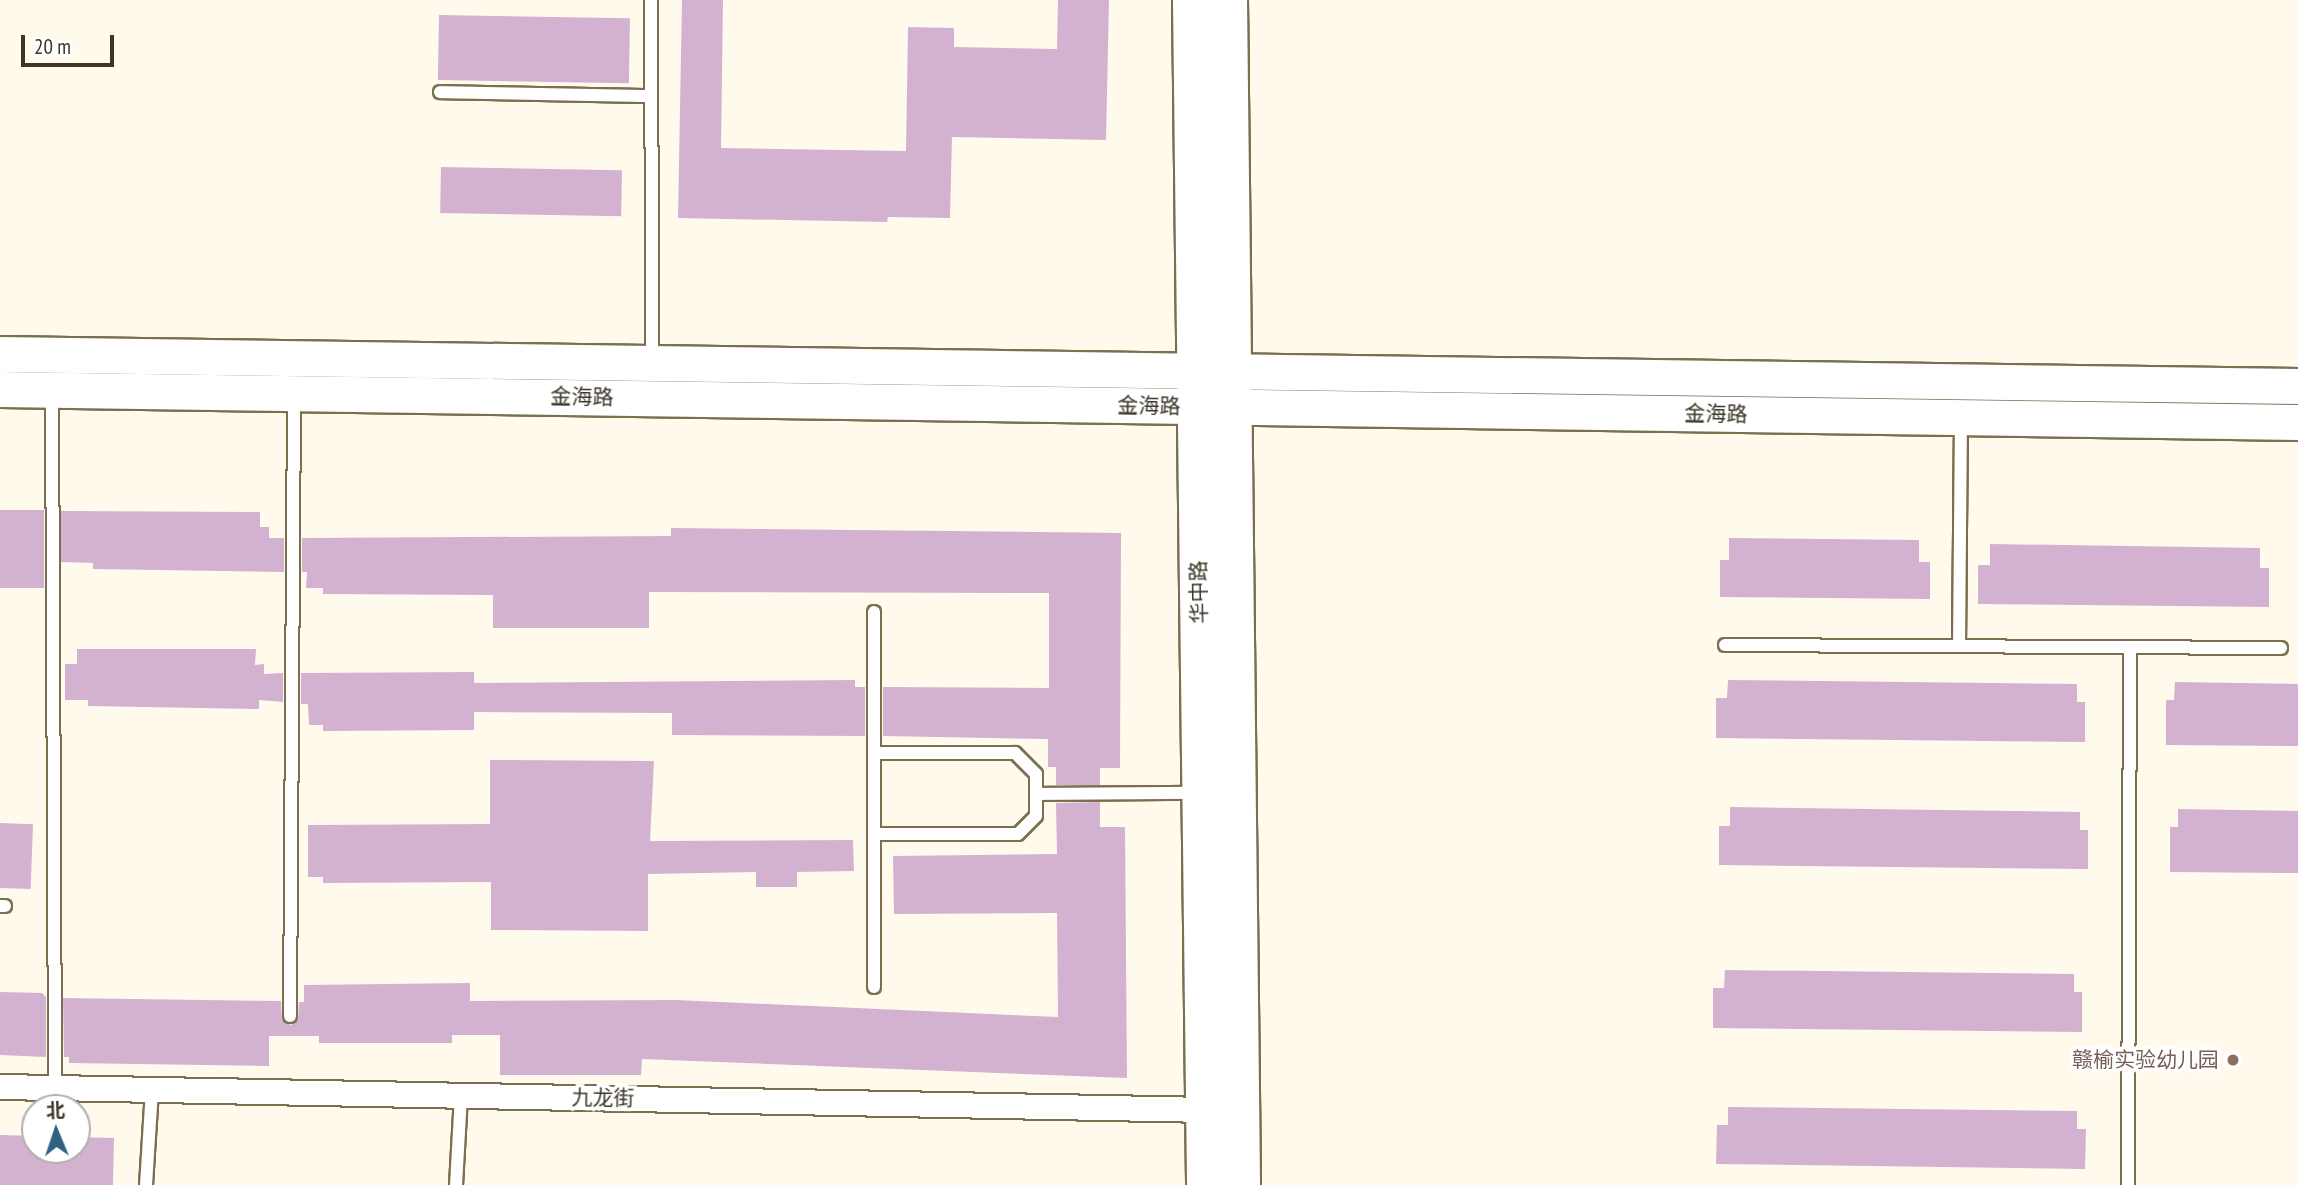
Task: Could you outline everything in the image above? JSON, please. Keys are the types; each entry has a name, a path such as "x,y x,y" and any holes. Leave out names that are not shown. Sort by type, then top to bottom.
{"main road":[{"name":"华中路","path":"1192,0 1215,389 1241,1185"},
{"name":"华中路","path":"1206,1185 1202,793 1228,0"},
{"name":"金海路","path":"0,354 652,363 1215,389 1961,417 2298,422"},
{"name":"金海路","path":"0,390 294,393 2298,386"}],"street":[{"name":"九龙街","path":"0,1087 1205,1110"}],"lane":[{"path":"651,0 652,363"},
{"path":"440,92 651,96"},
{"path":"52,390 55,1088"},
{"path":"290,1016 294,393"},
{"path":"1959,646 1961,417"},
{"path":"874,612 874,988"},
{"path":"1725,645 2281,648"},
{"path":"2128,1185 2130,647"},
{"path":"874,753 1015,753 1036,774 1036,816 1018,834 874,834"},
{"path":"1036,793 1202,793"},
{"path":"146,1185 152,1090"},
{"path":"456,1185 461,1096"}],"building":[{"path":"682,0 723,0 721,148 906,151 908,27 954,28 954,47 1057,49 1058,0 1109,0 1106,140 952,137 950,218 888,217 887,222 678,218"},
{"path":"439,15 630,18 629,83 438,80"},
{"path":"441,167 622,170 621,216 440,213"},
{"path":"0,510 44,510 44,588 0,588"},
{"path":"61,511 260,512 260,527 269,527 269,538 284,538 284,572 93,569 93,563 61,562"},
{"path":"671,528 1121,533 1120,768 1100,768 1100,785 1056,785 1056,767 1048,767 1048,739 883,736 883,687 1049,688 1049,593 649,592 649,628 493,628 493,595 323,594 323,588 306,588 307,572 302,572 302,538 671,536"},
{"path":"1729,538 1919,540 1919,562 1930,562 1930,599 1720,597 1720,560 1729,560"},
{"path":"1990,544 2260,548 2260,568 2269,568 2269,607 1978,604 1978,565 1990,565"},
{"path":"77,649 256,649 255,665 264,664 264,674 283,673 283,702 259,700 259,709 88,706 88,700 65,700 65,664 77,664"},
{"path":"474,672 474,683 855,680 855,687 865,687 865,736 672,735 672,713 474,712 474,730 323,731 323,725 309,725 308,704 301,704 301,673"},
{"path":"1728,680 2077,684 2077,702 2085,702 2085,742 1716,738 1716,698 1727,698"},
{"path":"2175,682 2298,684 2298,746 2166,745 2166,700 2174,700"},
{"path":"490,760 654,761 650,841 853,840 854,871 797,872 797,887 756,887 756,872 648,874 648,931 491,930 491,882 323,883 323,877 308,877 308,825 490,824"},
{"path":"1100,802 1100,827 1125,827 1127,1078 642,1059 641,1075 500,1075 500,1035 452,1035 452,1043 319,1043 319,1036 269,1036 269,1066 69,1063 69,1057 64,1057 63,998 281,1001 282,1020 291,1025 298,1020 299,1002 304,1002 304,985 470,983 470,1001 676,1000 1058,1017 1057,913 894,914 893,856 1057,854 1056,803"},
{"path":"1730,807 2080,812 2080,830 2088,830 2088,869 1719,865 1719,826 1730,826"},
{"path":"2178,809 2298,811 2298,873 2170,872 2170,827 2178,827"},
{"path":"0,823 33,824 31,889 0,888"},
{"path":"1725,970 2074,974 2074,992 2082,992 2082,1032 1713,1028 1713,988 1724,988"},
{"path":"0,992 42,993 46,997 46,1057 0,1055"},
{"path":"1728,1107 2077,1111 2077,1129 2086,1129 2085,1169 1716,1164 1717,1125 1728,1125"},
{"path":"0,1135 21,1136 21,1164 91,1164 91,1137 114,1138 113,1185 0,1185"}],"place":[{"name":"赣榆实验幼儿园","path":"2233,1060"}]}
